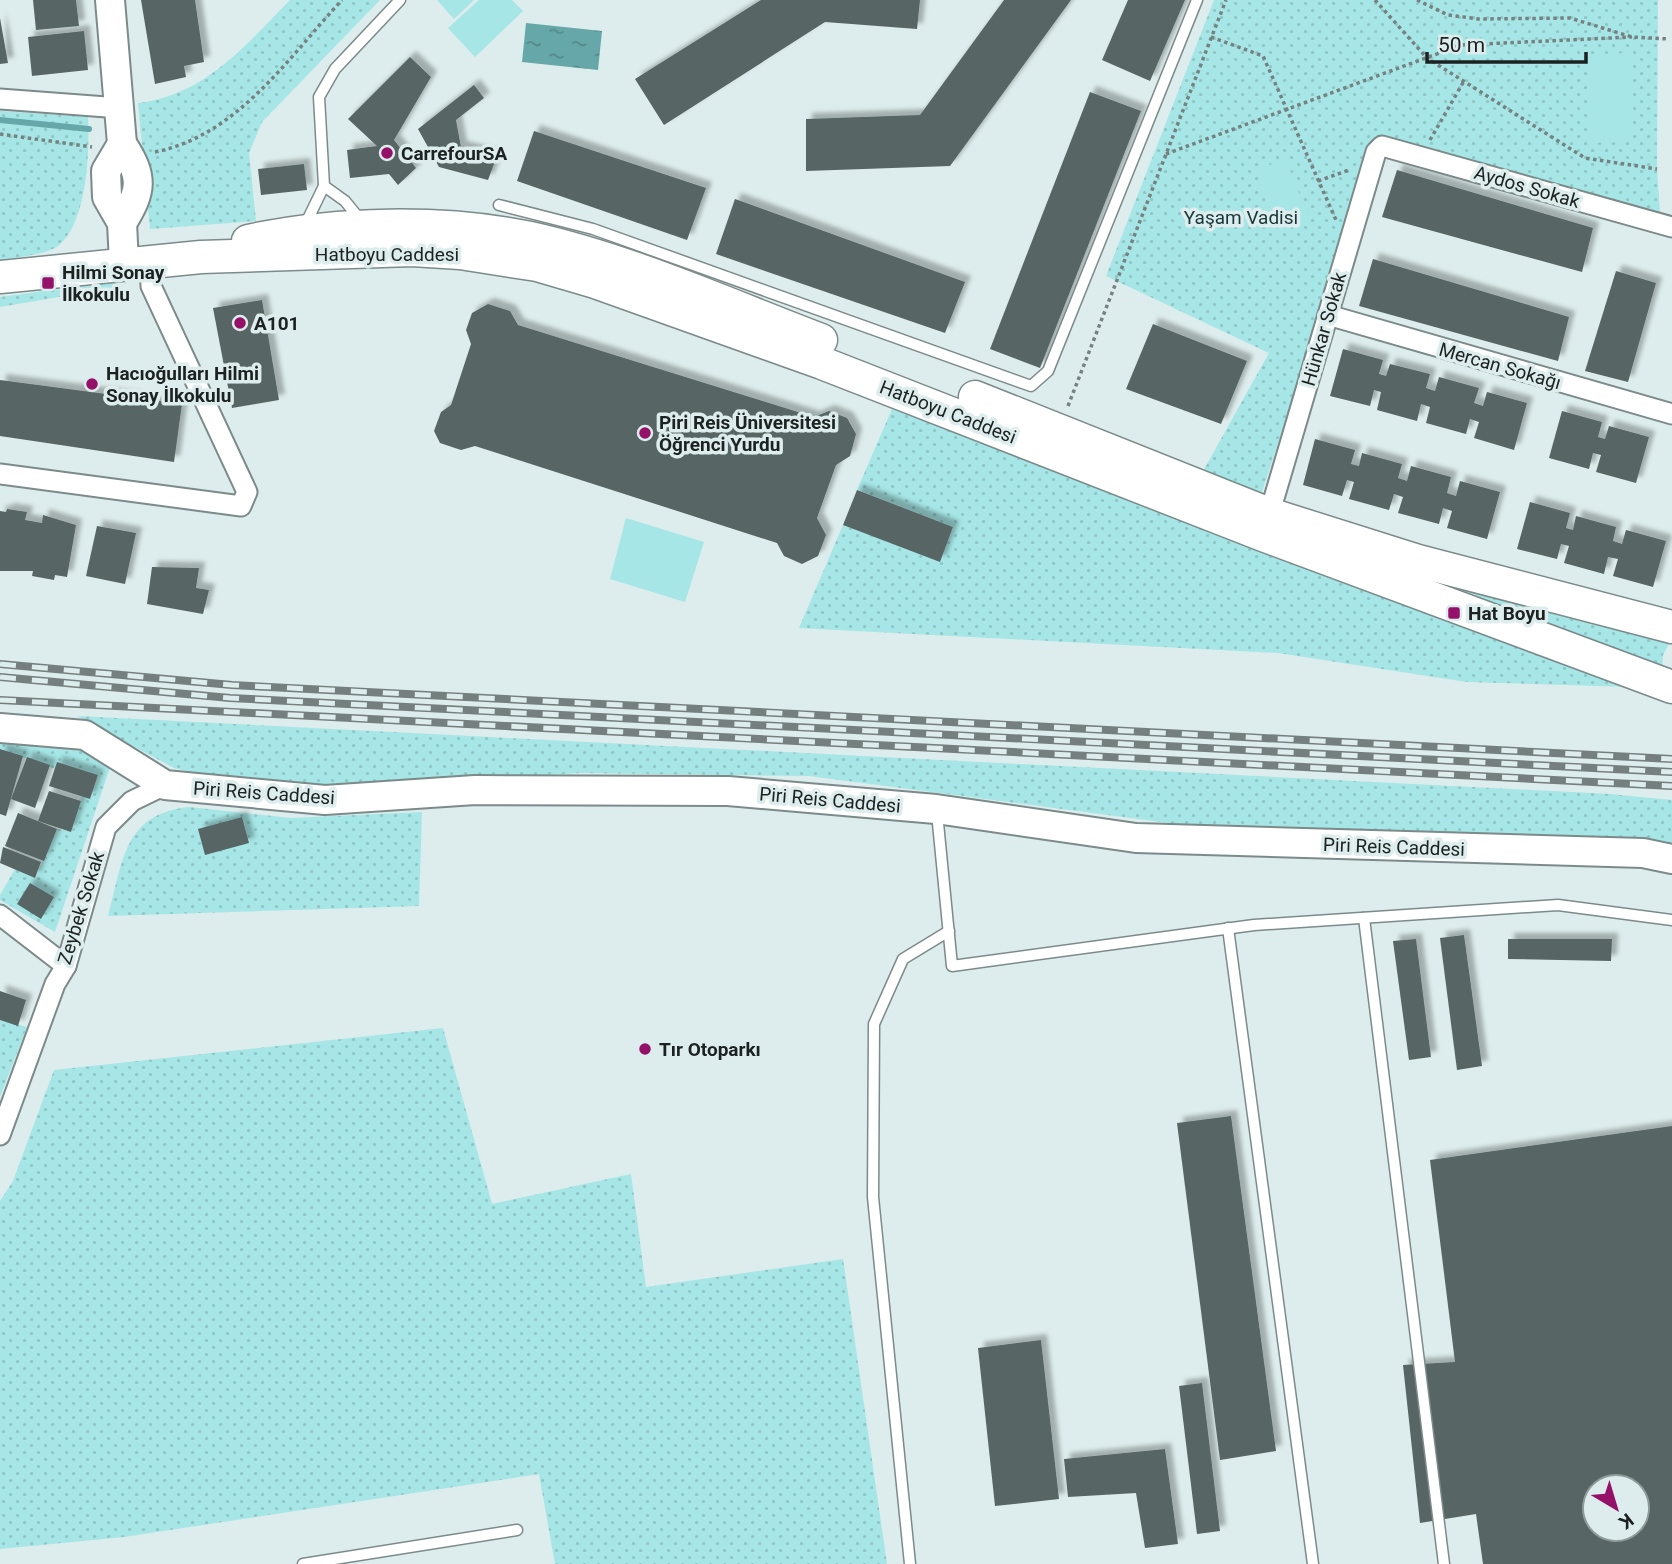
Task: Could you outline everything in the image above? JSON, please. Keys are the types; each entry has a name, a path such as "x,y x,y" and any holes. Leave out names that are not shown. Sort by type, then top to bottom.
{"main road":[{"name":"Hatboyu Caddesi","path":"201,257 234,244 302,231 366,228 470,230 566,247 1058,430 1266,525 1418,561 1672,627"},
{"name":"Hatboyu Caddesi","path":"0,277 201,257 412,250 460,253 537,265 674,310 1266,525 1672,687"},
{"path":"1672,657 1672,665"}],"street":[{"path":"0,474 241,506 247,492 151,286 137,262 122,223 137,199 136,171 123,150 110,0"},
{"path":"0,99 120,108"},
{"name":"Aydos Sokak","path":"1382,146 1672,227"},
{"name":"Hünkar Sokak","path":"1266,525 1376,152 1382,146"},
{"name":"Mercan Sokağı","path":"1328,315 1672,414"},
{"name":"Piri Reis Caddesi","path":"0,728 85,735 166,785 325,800 475,790 728,791 936,809 1136,838 1643,853 1672,859"},
{"name":"Zeybek Sokak","path":"0,1135 55,984 66,965 106,827 132,802 166,785"},
{"path":"0,915 66,965"}],"lane":[{"path":"302,231 324,186 319,97 335,69 400,0"},
{"path":"499,205 593,229 1031,386 1048,371 1197,0"},
{"path":"324,186 345,201 366,228"},
{"path":"936,809 952,966 1228,928 1558,905 1672,920"},
{"path":"1364,918 1444,1564"},
{"path":"1228,928 1313,1564"},
{"path":"910,1564 873,1196 874,1024 903,959 948,931"},
{"path":"303,1564 517,1530"}],"path":[{"path":"0,134 123,150 173,148 210,133 248,102 342,0"},
{"path":"1058,430 1226,0"},
{"path":"1375,0 1427,58 1585,159 1657,169"},
{"path":"1417,0 1448,15 1479,19 1570,18 1632,37"},
{"path":"1211,37 1263,57 1339,226"},
{"path":"1166,155 1461,45 1632,37 1669,38"},
{"path":"1426,146 1464,81"},
{"path":"1318,181 1355,167"}],"green space":[{"path":"290,0 380,0 262,122 249,153 256,221 150,229 138,103 162,98 203,79 240,51"},
{"path":"437,0 474,0 454,19"},
{"path":"479,0 512,0 523,11 475,57 448,28"},
{"name":"Yaşam Vadisi","path":"1214,0 1658,0 1657,169 1660,212 1379,135 1262,492 1202,473 1269,353 1106,276"},
{"path":"1630,53 1632,142 1589,143 1587,54"},
{"path":"0,111 88,117 88,131 85,186 81,204 68,235 53,249 0,261"},
{"path":"1286,159 1310,221 1279,233 1256,170"},
{"path":"112,282 123,286 0,307 0,297"},
{"path":"892,409 1631,687 1467,682 1278,653 799,628 843,525 940,561 953,527 857,490"},
{"path":"626,518 704,542 685,602 610,579"},
{"path":"1445,583 1671,640 1663,655 1662,671"},
{"path":"77,716 1610,794 1672,800 1672,847 1207,828 809,776 582,773 321,786 223,780 174,768"},
{"path":"0,738 102,754 111,764 55,932 0,900 0,895 15,869 35,877 57,829 71,831 82,796 90,798 98,776 57,762 55,769 0,749"},
{"path":"189,807 291,818 422,812 419,906 108,916 123,860 138,830 167,811"},
{"path":"0,1020 27,1027 0,1097"},
{"path":"443,1028 492,1204 631,1174 646,1287 843,1259 887,1564 555,1564 539,1474 124,1537 0,1549 0,1201 13,1181 54,1070"}],"water":[{"path":"526,23 602,31 598,70 522,62"}],"building":[{"path":"33,0 76,0 79,26 36,30"},
{"path":"141,0 195,0 204,62 184,66 186,77 155,84"},
{"path":"761,0 920,0 917,29 825,22 664,125 635,79"},
{"path":"1004,0 1071,0 950,166 806,171 806,119 920,115"},
{"path":"1128,0 1185,0 1150,81 1102,60"},
{"path":"0,18 8,63 0,64"},
{"path":"84,31 88,70 32,76 28,37"},
{"path":"410,57 431,77 394,140 416,168 398,185 389,174 350,178 347,150 377,146 348,119"},
{"path":"474,85 484,98 456,120 461,147 497,156 488,180 439,167 418,129"},
{"path":"1090,92 1141,111 1040,368 990,349"},
{"path":"534,131 706,188 687,240 517,181"},
{"path":"304,164 307,190 261,195 258,169"},
{"path":"1397,170 1593,228 1582,272 1382,217"},
{"path":"735,199 965,282 945,333 716,254"},
{"path":"1373,259 1569,317 1558,361 1359,306"},
{"path":"1616,271 1656,283 1628,382 1585,371"},
{"path":"262,300 279,400 232,408 213,308"},
{"name":"Piri Reis Üniversitesi Öğrenci Yurdu","path":"488,304 510,311 518,325 814,417 829,411 847,418 856,434 850,456 836,465 817,518 826,535 818,556 802,564 784,556 777,543 475,446 461,450 440,443 434,431 441,412 451,405 471,344 466,330 472,313"},
{"path":"1153,324 1247,361 1221,424 1126,389"},
{"path":"1343,349 1383,360 1379,374 1386,376 1390,364 1430,374 1426,388 1435,391 1439,377 1479,388 1474,403 1483,406 1487,392 1527,403 1514,450 1474,438 1479,422 1470,419 1466,434 1426,423 1430,407 1421,404 1417,421 1377,410 1381,392 1374,390 1370,406 1330,396"},
{"path":"0,380 182,404 174,462 0,436"},
{"path":"1562,411 1602,422 1598,437 1605,439 1609,426 1649,437 1636,483 1596,472 1601,455 1593,453 1589,469 1549,458"},
{"path":"1315,439 1355,450 1351,464 1359,466 1362,453 1402,464 1398,478 1407,481 1411,466 1451,477 1447,493 1456,496 1460,481 1500,492 1487,539 1447,528 1452,511 1443,508 1439,524 1398,513 1403,497 1394,494 1389,510 1349,499 1354,482 1347,480 1342,496 1303,485"},
{"path":"857,490 953,527 940,562 843,525"},
{"path":"1530,502 1570,513 1566,528 1573,530 1576,516 1616,527 1613,541 1622,544 1626,530 1666,541 1653,587 1613,576 1618,559 1608,557 1604,574 1564,563 1569,546 1561,544 1557,559 1517,549"},
{"path":"7,509 27,512 25,520 42,523 43,515 76,525 67,577 55,575 54,580 32,576 33,571 0,571 0,511 6,512"},
{"path":"97,526 136,533 125,584 86,576"},
{"path":"152,567 199,568 196,588 209,590 203,614 147,604"},
{"path":"0,749 23,756 6,816 0,814"},
{"path":"27,757 50,765 35,808 11,799"},
{"path":"57,762 98,775 90,799 49,786"},
{"path":"49,791 81,801 71,832 38,821"},
{"path":"18,813 57,829 44,861 5,846"},
{"path":"242,817 249,843 205,855 198,829"},
{"path":"3,847 41,862 35,878 0,863"},
{"path":"30,883 54,897 41,919 17,904"},
{"path":"1464,935 1482,1066 1457,1070 1440,938"},
{"path":"1416,939 1431,1057 1409,1060 1393,941"},
{"path":"1508,939 1612,939 1611,961 1508,959"},
{"path":"0,991 26,1000 18,1026 0,1020"},
{"path":"1231,1116 1276,1451 1220,1460 1177,1123"},
{"path":"1672,1126 1672,1564 1483,1564 1476,1514 1420,1523 1403,1365 1455,1362 1430,1160"},
{"path":"1041,1340 1059,1499 995,1506 978,1348"},
{"path":"1202,1383 1220,1531 1197,1534 1179,1386"},
{"path":"1165,1449 1178,1544 1145,1548 1136,1493 1068,1497 1064,1459"}],"waterway":[{"path":"0,120 89,129"}],"railway":[{"path":"0,664 232,685 1672,759"},
{"path":"0,677 230,698 1672,772"},
{"path":"0,700 1672,786"}],"place":[{"name":"CarrefourSA","path":"387,153"},
{"name":"Hilmi Sonay İlkokulu","path":"48,283"},
{"name":"A101","path":"240,323"},
{"name":"Hacıoğulları Hilmi Sonay İlkokulu","path":"92,384"},
{"name":"Piri Reis Üniversitesi Öğrenci Yurdu","path":"645,433"},
{"name":"Hat Boyu","path":"1454,613"},
{"name":"Tır Otoparkı","path":"645,1049"}]}
